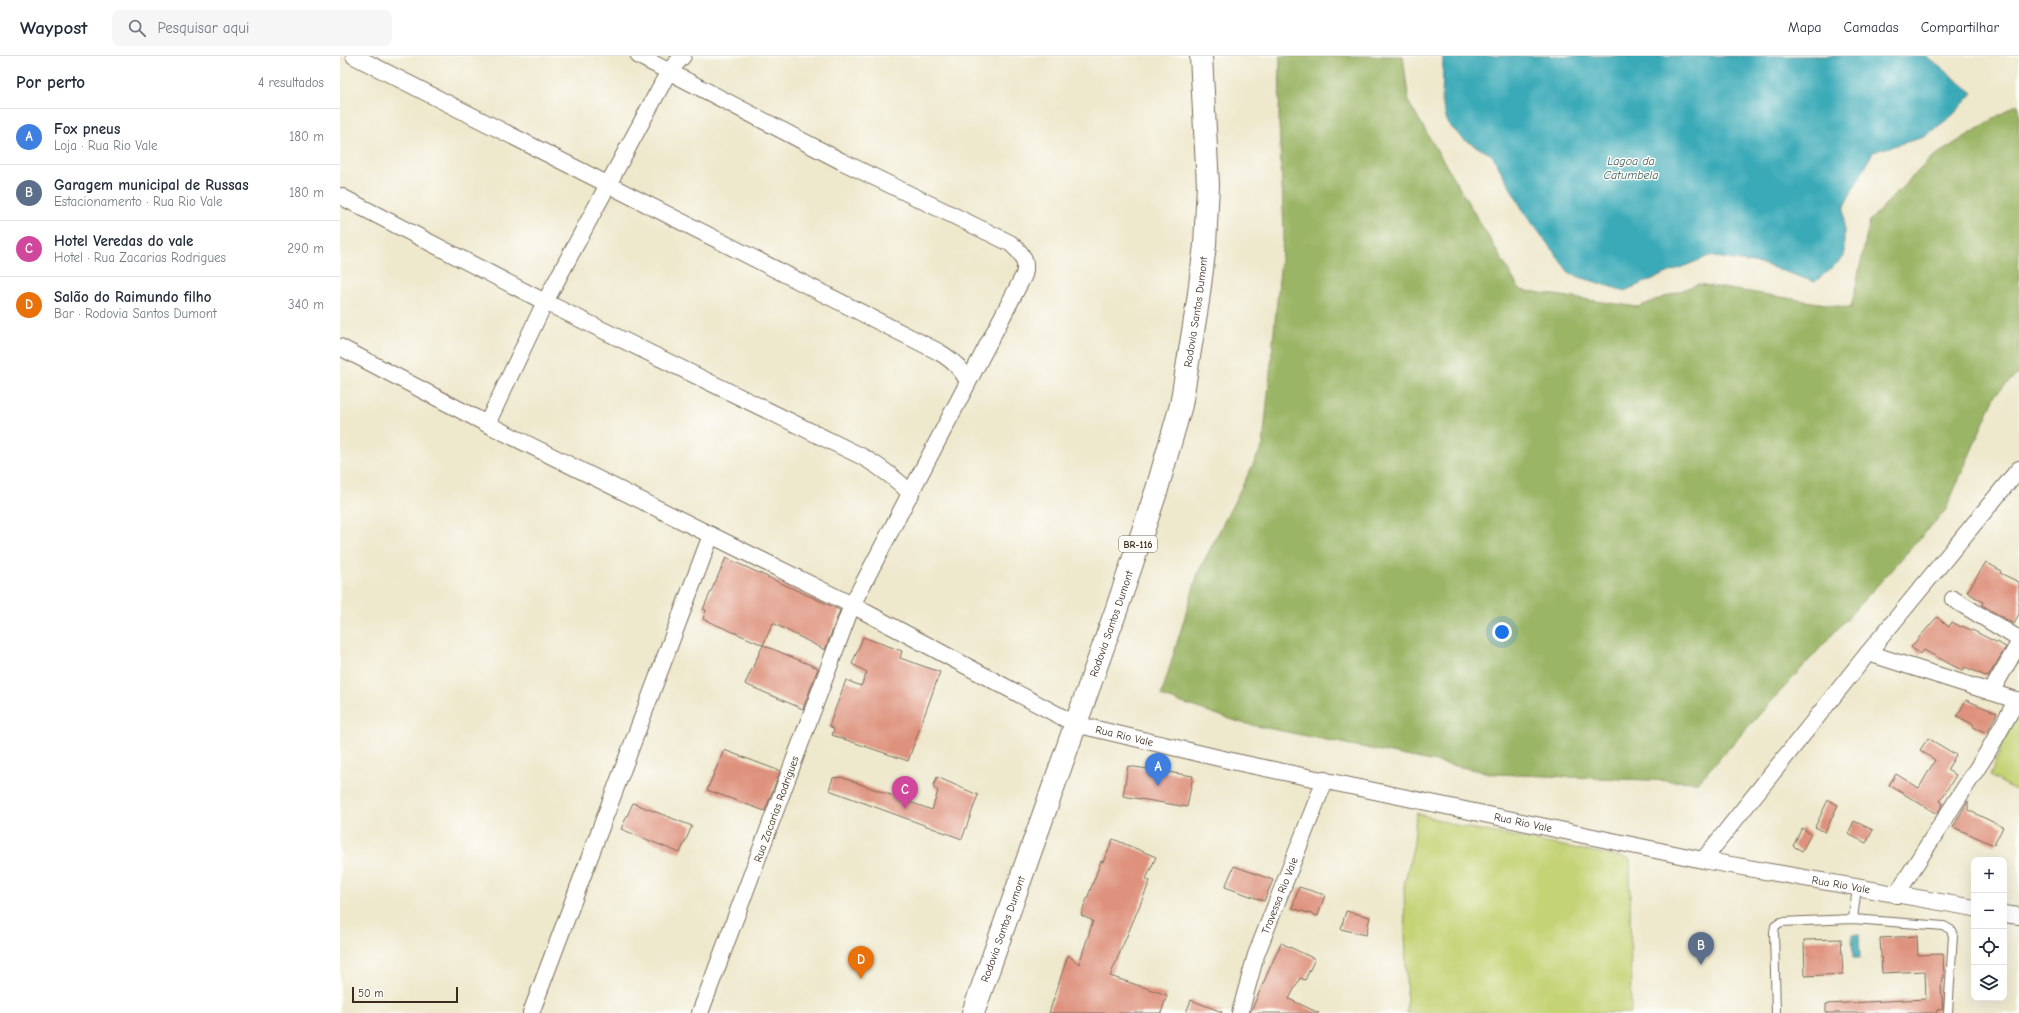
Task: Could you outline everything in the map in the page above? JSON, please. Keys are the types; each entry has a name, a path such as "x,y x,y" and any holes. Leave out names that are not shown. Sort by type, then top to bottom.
{"highway":[{"name":"Rodovia Santos Dumont","path":"973,1013 1157,489 1181,405 1198,301 1205,245 1208,185 1201,56"}],"street":[{"path":"354,56 608,186 939,352 953,360 961,369 968,381"},
{"name":"Rua Zacarias Rodrigues","path":"639,56 841,161 1010,243 1019,250 1026,266 1024,275 852,605 700,1013"},
{"path":"487,424 545,302 669,71 683,56"},
{"path":"340,196 545,302 863,457 885,469 911,494"},
{"name":"Rua Rio Vale","path":"340,347 487,424 852,605 1075,724 1325,780 1704,860 1971,907"},
{"path":"1704,860 1868,653 2019,470"},
{"path":"531,1013 712,535"},
{"path":"1953,599 2019,640"},
{"path":"1991,692 2019,643"},
{"path":"1868,653 2018,701 1987,753 1896,894"},
{"name":"Travessa Rio Vale","path":"1240,1013 1256,955 1325,780"},
{"path":"2007,914 2019,916"}],"lane":[{"path":"1853,919 1857,887"},
{"path":"1776,1013 1775,926 1781,922 1853,919 1944,926 1951,930 1953,936 1948,1013"}],"green space":[{"path":"1280,56 1403,56 1409,103 1520,290 1638,307 1698,284 1851,308 1870,220 1931,158 2017,104 2019,107 2019,373 1996,394 1945,511 1698,782 1495,774 1242,723 1161,696 1198,573 1263,445 1284,229 1279,123"},
{"path":"2017,710 2019,712 2019,792 1990,776"},
{"path":"1416,813 1459,826 1630,859 1631,1013 1407,1013 1404,885 1414,843"}],"water":[{"name":"Lagoa da Catumbela","path":"1443,56 1926,56 1973,93 1953,115 1924,137 1873,152 1844,206 1844,257 1815,282 1765,265 1709,256 1624,291 1570,274 1524,212 1492,155 1464,140 1448,124 1442,103"},
{"path":"1852,934 1859,934 1860,958 1853,958"}],"building":[{"path":"726,558 840,610 825,650 773,623 763,645 703,619 706,610 703,609"},
{"path":"1986,562 2001,571 2000,573 2019,582 2019,614 2014,624 1982,605 1983,602 1967,592"},
{"path":"1937,617 1949,627 1952,622 2006,647 1988,677 1965,667 1963,671 1924,650 1920,654 1911,647"},
{"path":"863,637 902,651 900,658 940,672 908,761 832,735 834,729 829,726 846,680 861,686 867,672 852,664"},
{"path":"763,645 818,668 803,709 745,684"},
{"path":"1966,700 1997,713 1987,733 1973,727 1974,725 1957,716"},
{"path":"1928,738 1956,755 1947,770 1956,775 1940,801 1943,803 1937,814 1889,785 1896,774 1919,788 1935,760 1920,750"},
{"path":"724,750 780,771 765,811 707,790"},
{"path":"1128,766 1193,776 1187,807 1123,796"},
{"path":"841,777 932,810 938,791 933,787 937,777 978,795 962,839 829,790 833,778"},
{"path":"1828,800 1838,805 1825,832 1815,827"},
{"path":"1968,801 1968,810 2003,827 1994,845 1953,827"},
{"path":"633,803 692,826 680,853 621,829"},
{"path":"1854,821 1873,830 1866,843 1848,834"},
{"path":"1802,828 1811,834 1802,851 1793,846"},
{"path":"1113,839 1156,857 1146,879 1150,881 1110,976 1167,995 1161,1013 1049,1013 1068,955 1079,964 1093,921 1081,915 1101,861 1103,862"},
{"path":"1234,866 1273,880 1264,901 1225,887"},
{"path":"1299,887 1325,895 1318,916 1292,908"},
{"path":"1346,911 1370,917 1366,935 1341,929"},
{"path":"1917,936 1918,955 1943,954 1944,978 1942,977 1941,986 1943,1009 1937,1010 1937,1013 1826,1013 1826,1004 1926,999 1925,971 1882,973 1880,938"},
{"path":"1841,939 1843,974 1805,976 1804,940"},
{"path":"1281,943 1315,959 1305,980 1300,978 1289,999 1319,1013 1250,1013"},
{"path":"1191,1000 1222,1012 1222,1013 1186,1013"}],"place":[{"name":"Fox pneus","path":"1158,786"},
{"name":"Hotel Veredas do vale","path":"905,809"},
{"name":"Garagem municipal de Russas","path":"1701,965"},
{"name":"Salão do Raimundo filho","path":"861,979"}]}
